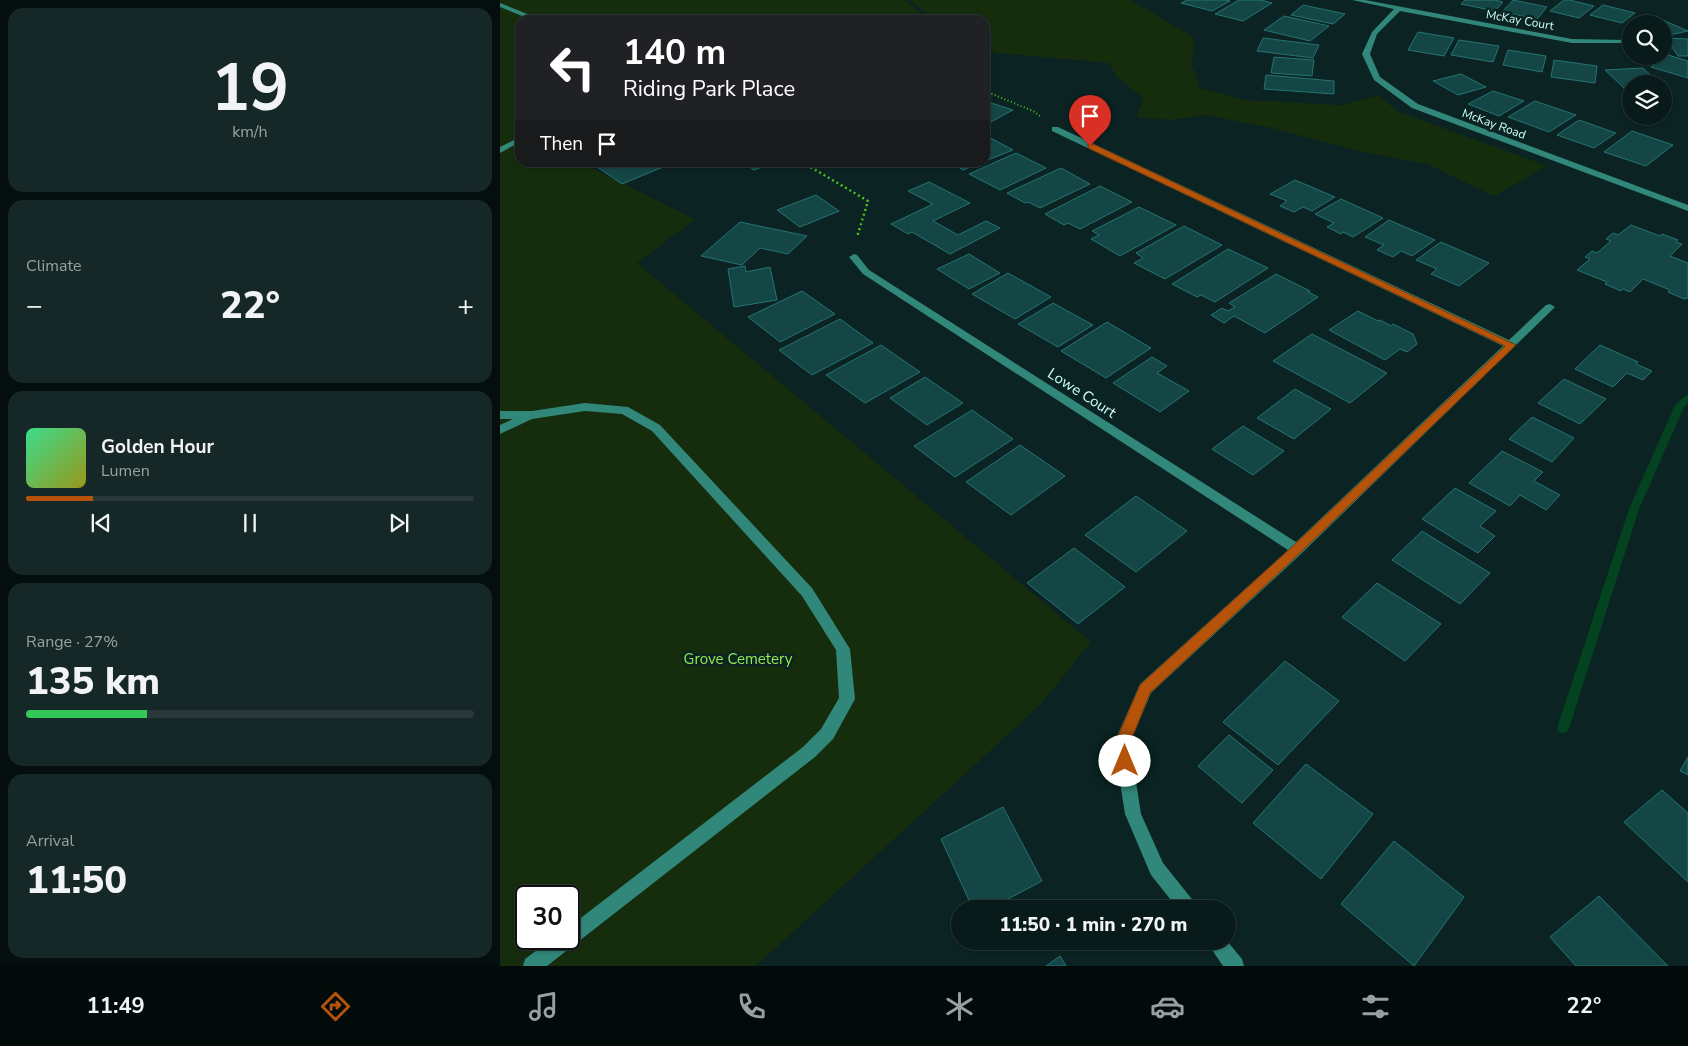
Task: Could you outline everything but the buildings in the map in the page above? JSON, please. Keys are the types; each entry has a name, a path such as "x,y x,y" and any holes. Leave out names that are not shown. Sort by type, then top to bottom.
{"street":[{"name":"McKay Court","path":"1355,0 1572,41 1622,41"},
{"path":"500,5 525,15"},
{"name":"McKay Road","path":"1398,9 1374,33 1366,54 1377,78 1415,106 1688,208"},
{"path":"1055,129 1511,345"},
{"path":"500,150 515,142"},
{"name":"Lowe Court","path":"854,257 866,272 1297,549"},
{"path":"1182,900 1157,869 1133,814 1122,743 1145,689 1297,549 1550,306"},
{"path":"500,415 532,415 585,407 624,410 656,428 807,592 844,649 847,699 827,734 809,752 580,929"},
{"path":"500,430 532,415"},
{"path":"532,966 553,950"},
{"path":"1222,950 1235,966"}],"path":[{"path":"990,93 1034,111 1055,129"},
{"path":"810,167 868,201 855,243 854,257"}],"green space":[{"name":"Grove Cemetery","path":"500,0 904,0 924,15 515,15 515,167 589,167 695,219 637,263 1091,642 1041,704 756,966 500,966"},
{"path":"910,0 1131,0 1194,38 1192,66 1200,88 1244,100 1341,105 1378,96 1399,112 1547,166 1494,196 1427,164 1358,151 1272,128 1206,115 1172,120 1136,117 1144,99 1117,77 1109,63 990,52 990,15 928,15"}],"waterway":[{"path":"1563,728 1634,509 1680,405 1688,398"}],"route":[{"path":"1090,146 1511,345 1297,549 1145,689 1122,743 1125,761"}]}
